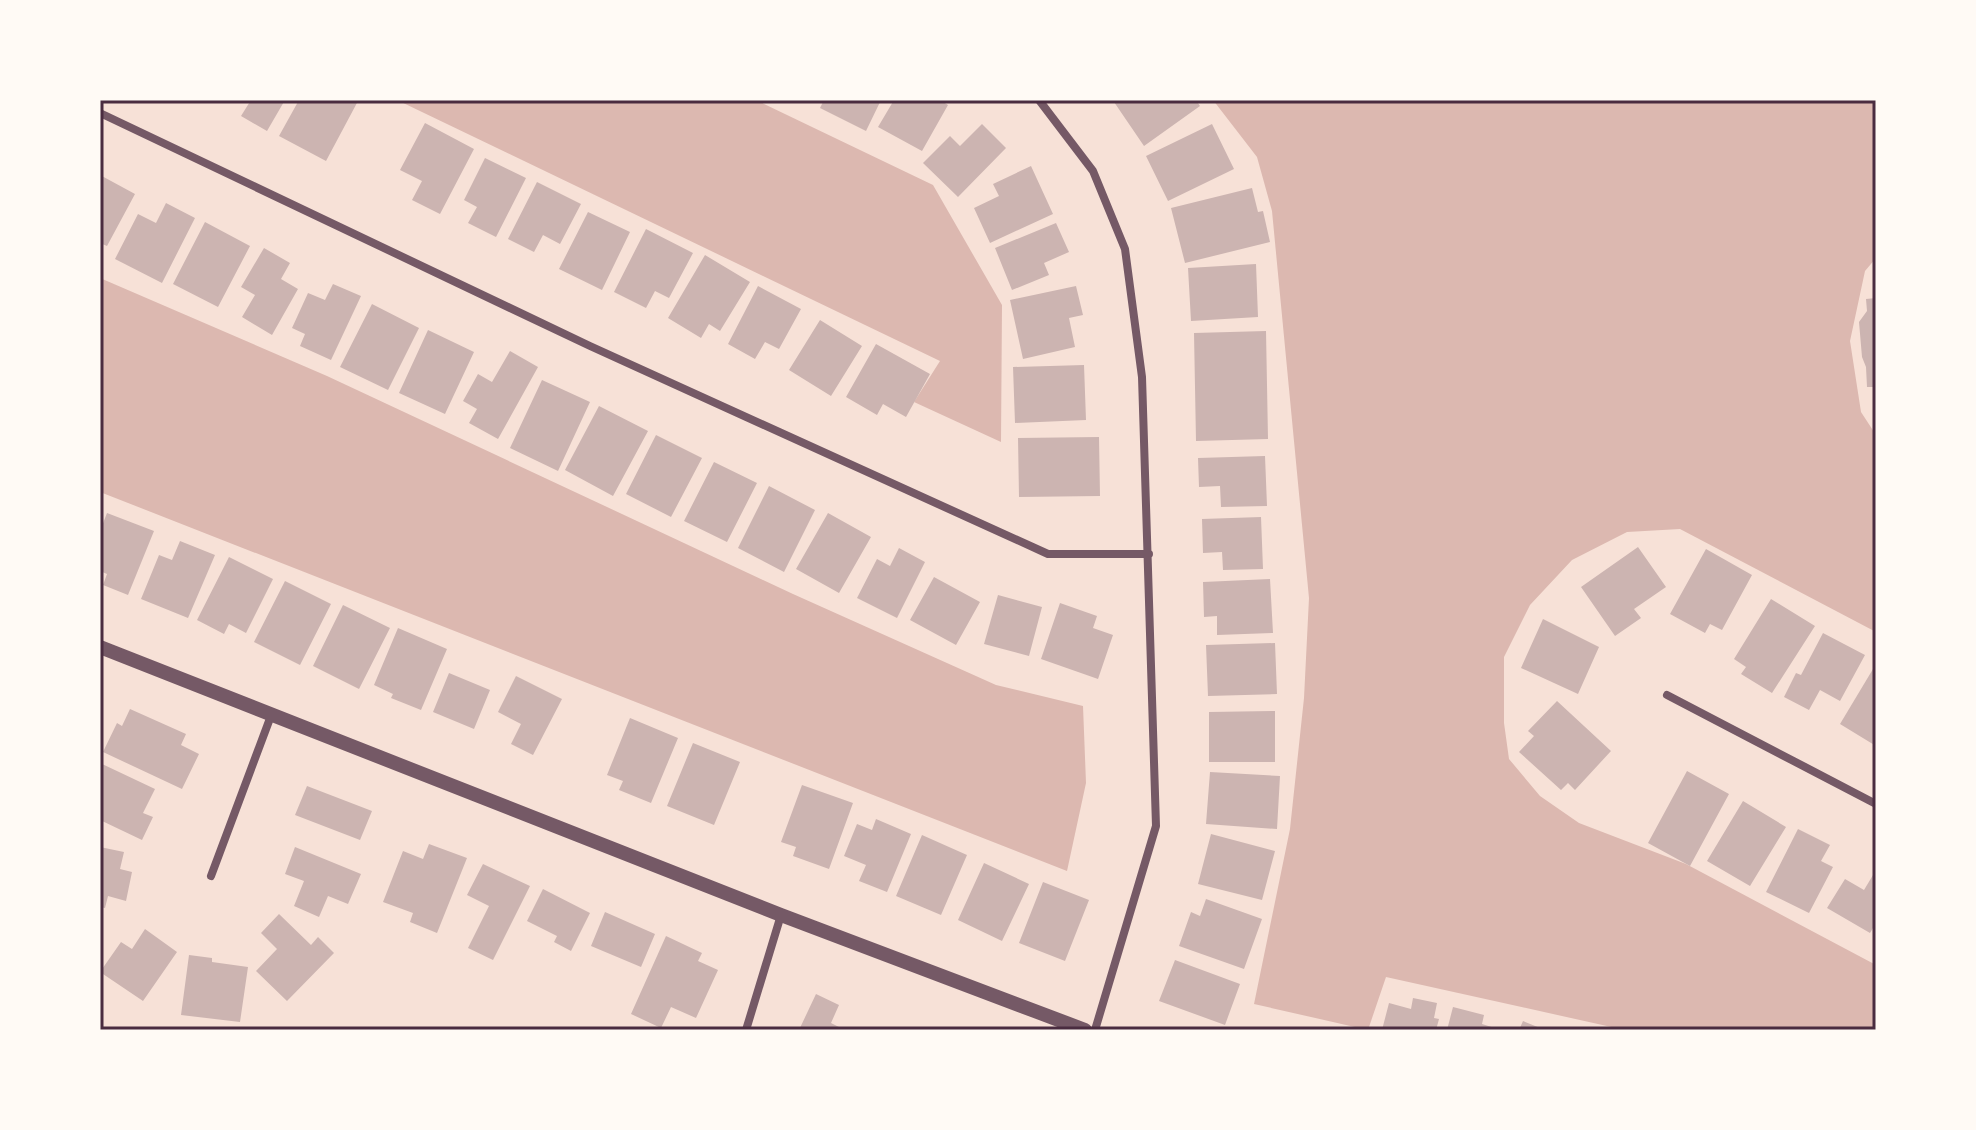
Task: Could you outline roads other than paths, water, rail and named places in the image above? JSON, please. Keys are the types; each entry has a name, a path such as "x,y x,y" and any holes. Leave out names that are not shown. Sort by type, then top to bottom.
{"street":[{"path":"1039,100 1093,171 1125,249 1142,377 1156,826 1095,1030"},
{"path":"100,113 590,346 1048,554 1149,554"},
{"path":"100,647 781,915 1085,1030"},
{"path":"1667,695 1876,804"},
{"path":"211,876 272,713"},
{"path":"746,1030 781,915"}]}
